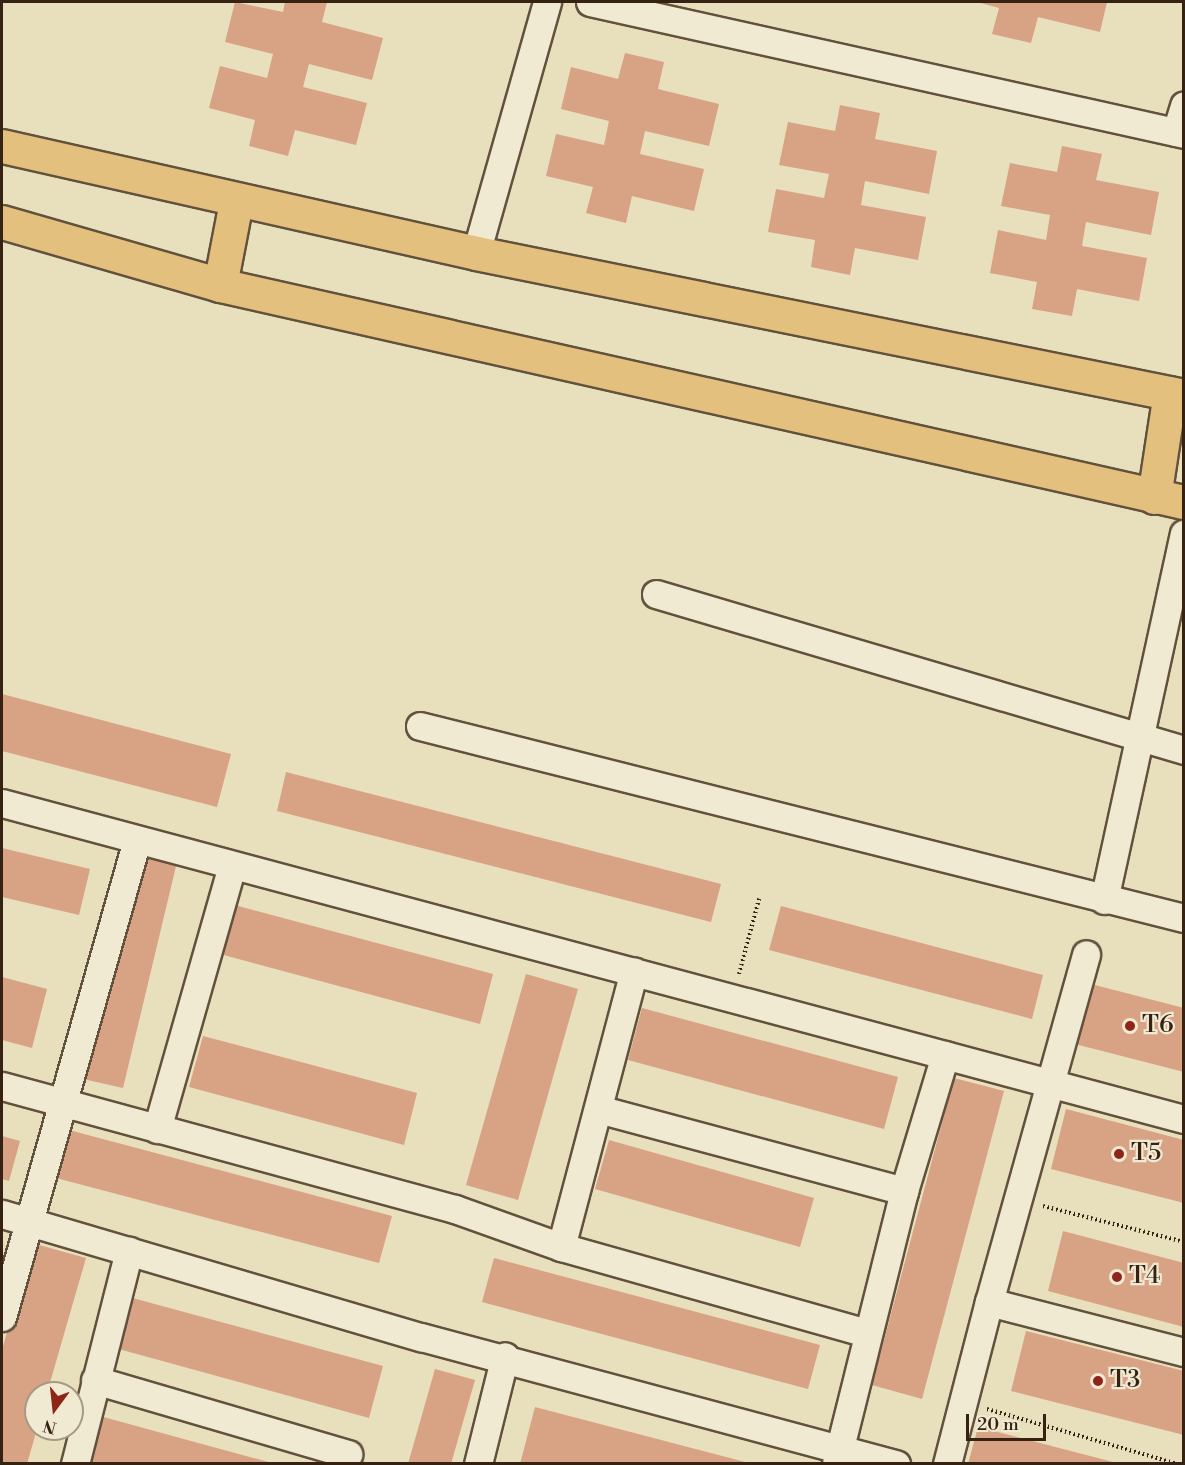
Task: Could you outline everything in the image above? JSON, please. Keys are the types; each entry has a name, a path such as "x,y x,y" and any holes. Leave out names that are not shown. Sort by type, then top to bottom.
{"main road":[{"path":"2,146 236,202 476,253 1177,395 1169,499 220,285 2,222"},
{"path":"220,285 236,202"}],"street":[{"path":"476,253 547,2"},
{"path":"590,2 1180,133 1184,105"},
{"path":"1104,900 1137,736 1184,534"},
{"path":"656,594 1184,750"},
{"path":"420,726 1104,900 1184,918"},
{"path":"2,803 1184,1119"},
{"path":"2,1317 66,1104 137,840"},
{"path":"157,1129 232,865"},
{"path":"947,1464 1016,1199 1086,954"},
{"path":"561,1247 634,971"},
{"path":"838,1456 904,1191 945,1055"},
{"path":"2,1086 455,1209 561,1247 867,1333"},
{"path":"598,1109 904,1191"},
{"path":"2,1214 505,1356 838,1456 896,1464"},
{"path":"75,1464 129,1251"},
{"path":"989,1302 1184,1352"},
{"path":"478,1464 505,1356"},
{"path":"95,1380 348,1454"}],"path":[{"path":"733,998 759,899"},
{"path":"1016,1199 1184,1242"},
{"path":"963,1402 1177,1464"}],"building":[{"path":"235,2 283,12 285,2 327,2 322,22 383,38 372,80 309,64 303,87 367,103 356,145 295,130 288,156 249,146 255,120 209,108 220,66 267,78 273,54 225,42"},
{"path":"977,2 1107,2 1100,32 1038,17 1031,43 992,34 999,8"},
{"path":"625,53 664,62 658,89 719,104 709,146 645,131 640,154 704,169 694,211 632,196 626,223 586,213 593,187 546,176 556,134 604,145 609,121 561,109 571,67 618,79"},
{"path":"840,105 880,113 875,139 937,151 929,194 865,181 861,205 926,217 918,260 855,248 850,275 811,267 815,240 768,232 776,189 824,198 829,174 779,165 788,122 835,131"},
{"path":"1062,146 1102,154 1096,180 1159,192 1151,235 1086,222 1082,246 1147,258 1139,301 1077,289 1072,316 1032,309 1037,282 990,273 998,230 1046,240 1050,215 1001,206 1010,163 1057,172"},
{"path":"2,694 231,754 217,807 2,751"},
{"path":"286,772 721,884 711,922 277,811"},
{"path":"2,848 90,869 79,915 2,897"},
{"path":"138,853 177,862 123,1088 83,1079"},
{"path":"234,905 493,974 480,1024 220,954"},
{"path":"781,906 1043,975 1032,1019 769,950"},
{"path":"526,974 578,989 518,1200 466,1185"},
{"path":"2,977 47,989 32,1048 2,1040"},
{"name":"T6","path":"1087,983 1184,1008 1184,1072 1071,1043"},
{"path":"642,1008 898,1077 884,1129 628,1060"},
{"path":"203,1036 417,1093 404,1145 189,1087"},
{"path":"954,1078 1004,1091 922,1399 872,1385"},
{"name":"T5","path":"1066,1109 1184,1140 1184,1203 1051,1169"},
{"path":"69,1130 392,1216 379,1263 56,1178"},
{"path":"2,1136 20,1141 9,1181 2,1179"},
{"path":"609,1140 814,1198 800,1247 595,1189"},
{"name":"T4","path":"1063,1231 1184,1263 1184,1327 1048,1291"},
{"path":"32,1243 86,1258 50,1381 24,1381 24,1441 34,1441 27,1464 2,1464 2,1350"},
{"path":"494,1258 820,1345 808,1389 482,1302"},
{"path":"129,1297 383,1366 369,1418 115,1348"},
{"name":"T3","path":"1026,1331 1184,1371 1184,1435 1011,1391"},
{"path":"435,1369 475,1380 451,1464 408,1464"},
{"path":"535,1407 749,1463 749,1464 520,1464"},
{"path":"96,1415 272,1463 272,1464 83,1464"},
{"path":"978,1427 1117,1463 1117,1464 968,1464"}],"place":[{"name":"T6","path":"1130,1026"},
{"name":"T5","path":"1119,1154"},
{"name":"T4","path":"1117,1277"},
{"name":"T3","path":"1098,1381"}]}
